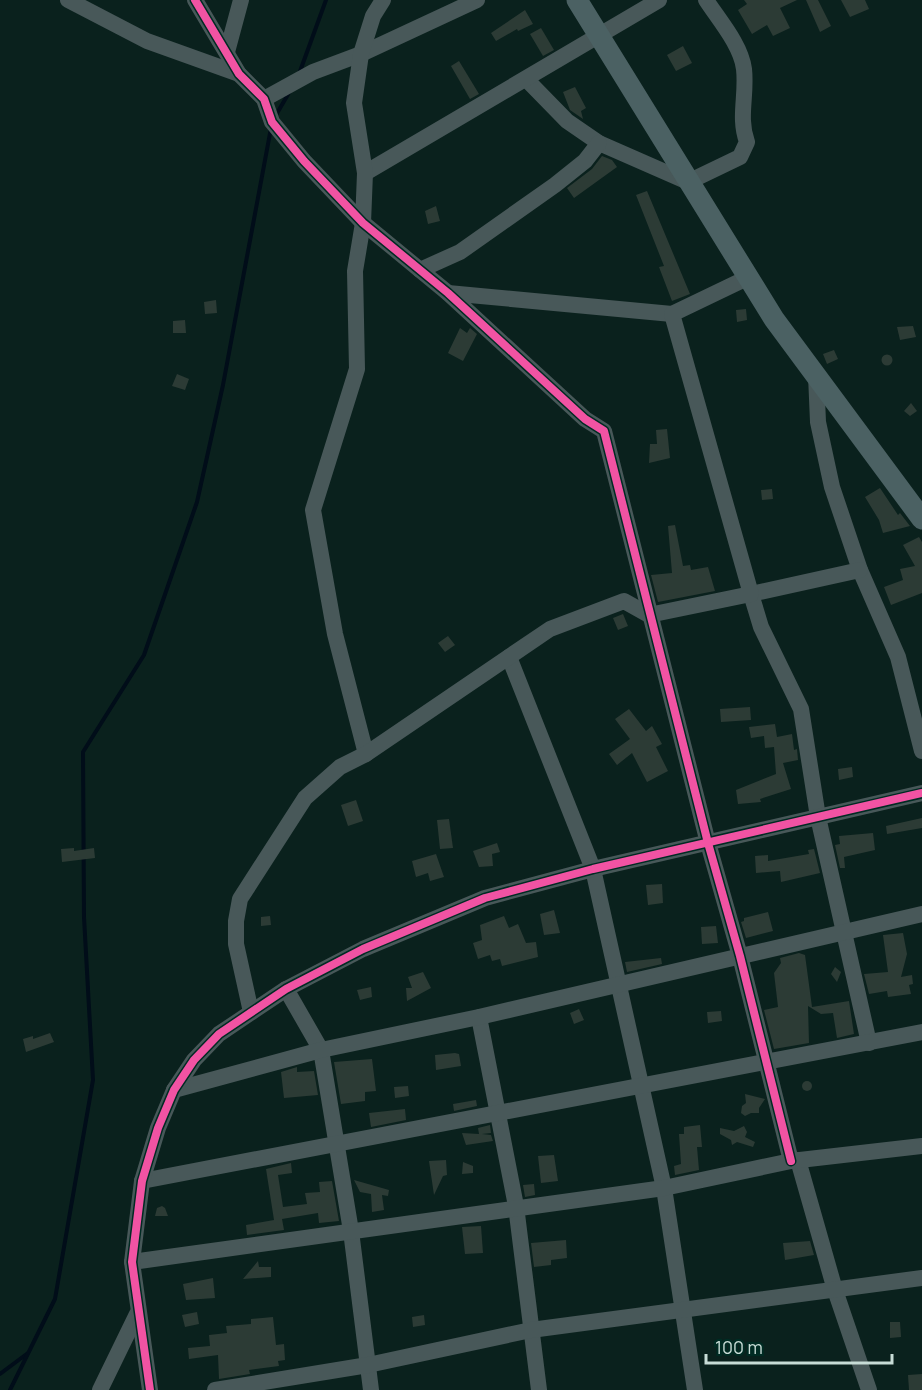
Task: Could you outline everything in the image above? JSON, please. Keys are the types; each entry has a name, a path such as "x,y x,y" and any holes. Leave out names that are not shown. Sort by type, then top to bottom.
{"main road":[{"path":"577,0 747,278 922,519"}],"street":[{"path":"68,0 147,41 239,74"},
{"path":"195,0 239,74 264,99 272,122 363,223 448,293 585,419 604,431 708,843 740,956 764,1061 835,1290 869,1390"},
{"path":"227,52 241,0"},
{"path":"366,754 335,634 313,510 357,369 355,271 363,223 365,173 354,103 361,54 373,16 383,0"},
{"path":"264,99 313,72 361,54 477,0"},
{"path":"365,173 658,0"},
{"path":"526,79 567,121 599,143 688,182 740,157 747,142 741,125 745,100 742,61 706,0"},
{"path":"420,270 460,252 555,185 585,160 599,143"},
{"path":"448,293 672,314 747,278"},
{"path":"672,314 761,627 801,709 818,818 869,1043"},
{"path":"816,375 818,422 823,456 860,570 898,657 922,751"},
{"path":"251,1012 236,944 236,921 240,899 305,798 340,766 366,754 550,629 624,601 649,615 860,570"},
{"path":"508,657 593,869 664,1188 695,1390"},
{"path":"150,1390 137,1313 132,1262 142,1181 158,1128 174,1090 195,1060 219,1034 286,989 363,950 485,898 593,869 922,793"},
{"path":"174,1090 321,1050 479,1017 922,914"},
{"path":"286,989 321,1050 351,1231 370,1390"},
{"path":"479,1017 516,1206 538,1390"},
{"path":"142,1181 336,1142 922,1032"},
{"path":"132,1262 516,1206 664,1188 794,1160 922,1146"},
{"path":"215,1390 368,1365 531,1330 922,1278"},
{"path":"100,1390 137,1313"}],"building":[{"path":"744,0 797,0 780,8 790,28 773,36 767,25 752,34 738,10 747,4"},
{"path":"806,0 818,0 831,26 820,32"},
{"path":"841,0 865,0 869,9 850,17"},
{"path":"525,10 533,24 518,31 517,29 496,41 491,33"},
{"path":"541,28 554,50 543,56 530,34"},
{"path":"683,46 692,63 676,71 667,55"},
{"path":"459,61 479,94 470,99 451,66"},
{"path":"575,87 586,108 581,111 583,119 570,110 563,92"},
{"path":"602,156 612,160 617,167 574,198 567,188 592,169"},
{"path":"647,191 690,294 672,301 659,267 664,266 636,195"},
{"path":"436,206 440,221 428,224 425,211"},
{"path":"216,300 217,313 205,314 204,302"},
{"path":"746,309 747,320 737,322 736,310"},
{"path":"185,320 186,333 173,333 173,321"},
{"path":"913,326 916,337 900,340 897,327"},
{"path":"460,328 467,333 470,328 477,334 463,361 448,353"},
{"path":"834,350 838,359 827,364 823,354"},
{"path":"887,355 891,356 891,364 887,365 883,364 882,360 883,356"},
{"path":"177,374 189,379 185,390 172,386"},
{"path":"911,403 917,411 910,416 904,411"},
{"path":"667,429 670,458 649,463 650,444 657,444 656,430"},
{"path":"880,488 898,515 900,513 910,526 883,533 879,520 865,497"},
{"path":"772,489 773,499 762,500 761,490"},
{"path":"675,525 683,566 690,565 691,570 708,567 715,591 658,602 651,575 672,573 668,526"},
{"path":"919,537 922,542 922,593 891,605 884,587 903,580 900,569 915,566 903,545"},
{"path":"623,614 628,626 618,630 613,618"},
{"path":"448,636 455,645 445,652 438,643"},
{"path":"750,707 751,720 721,722 720,709"},
{"path":"629,709 646,731 652,726 662,744 656,747 668,771 647,782 632,753 617,765 609,754 630,739 615,719"},
{"path":"775,724 777,737 792,734 794,750 797,749 798,760 783,763 791,789 760,799 761,802 738,804 736,790 776,774 774,747 765,748 764,736 751,738 749,727"},
{"path":"852,767 853,777 839,780 838,769"},
{"path":"356,800 363,821 348,826 341,805"},
{"path":"922,818 922,828 887,834 886,826"},
{"path":"449,819 453,848 440,849 437,820"},
{"path":"873,833 875,850 844,857 845,868 840,868 835,845 840,844 839,836"},
{"path":"497,843 500,852 492,854 493,866 479,867 473,851"},
{"path":"74,848 74,851 94,848 95,858 62,862 61,849"},
{"path":"814,849 820,873 781,882 780,871 756,873 755,856 768,855 768,861 809,854 808,850"},
{"path":"436,854 444,877 430,881 428,873 416,877 412,861"},
{"path":"662,884 663,903 648,905 646,885"},
{"path":"554,910 560,933 544,935 540,914"},
{"path":"768,912 773,931 746,938 741,922 744,918"},
{"path":"270,916 271,925 261,926 261,917"},
{"path":"504,916 509,928 518,924 526,943 536,942 538,957 502,966 500,959 492,961 490,955 478,959 473,943 482,940 480,925"},
{"path":"716,926 718,943 702,944 701,927"},
{"path":"903,933 907,954 901,977 912,975 913,984 909,985 911,994 888,997 887,991 869,994 864,974 888,972 883,935"},
{"path":"799,953 805,955 812,1007 849,1001 854,1034 837,1038 833,1013 821,1014 808,1006 809,1043 774,1049 764,1010 778,1007 774,973 781,963 780,958"},
{"path":"661,958 662,964 627,972 625,962"},
{"path":"835,967 841,972 837,982 831,974"},
{"path":"423,972 431,988 407,1001 406,988 412,988 408,977"},
{"path":"371,987 372,997 360,1000 357,990"},
{"path":"579,1009 584,1020 574,1024 570,1013"},
{"path":"721,1011 722,1021 708,1023 707,1012"},
{"path":"50,1033 54,1042 26,1052 23,1039 33,1036 33,1039"},
{"path":"459,1054 461,1066 436,1070 435,1055"},
{"path":"372,1059 376,1091 365,1092 365,1101 341,1104 334,1062"},
{"path":"297,1067 297,1072 314,1071 318,1095 284,1098 281,1072"},
{"path":"807,1081 811,1082 811,1090 807,1091 803,1090 802,1086 803,1082"},
{"path":"408,1086 409,1096 395,1098 394,1087"},
{"path":"745,1094 765,1099 759,1108 759,1113 745,1116 741,1113 742,1106 746,1103"},
{"path":"476,1100 477,1106 454,1111 453,1104"},
{"path":"405,1109 406,1120 371,1127 369,1113"},
{"path":"490,1125 491,1133 482,1134 491,1135 493,1141 466,1145 462,1133 479,1134 478,1128"},
{"path":"700,1125 702,1147 697,1147 699,1170 675,1175 674,1166 681,1164 679,1134 684,1134 684,1127"},
{"path":"744,1126 747,1132 745,1137 755,1142 753,1147 737,1142 732,1145 731,1140 720,1134 720,1128 734,1131"},
{"path":"554,1155 558,1181 541,1183 538,1156"},
{"path":"446,1160 447,1175 443,1176 434,1195 429,1161"},
{"path":"463,1162 473,1166 473,1173 462,1174"},
{"path":"291,1163 292,1173 278,1175 283,1207 307,1204 305,1193 320,1192 319,1182 332,1181 339,1221 319,1223 318,1213 282,1219 284,1230 247,1235 246,1225 274,1220 266,1169"},
{"path":"354,1180 389,1190 388,1196 382,1195 384,1210 372,1212 371,1194 360,1192"},
{"path":"534,1184 535,1195 525,1197 523,1185"},
{"path":"162,1206 168,1216 155,1216 157,1208"},
{"path":"481,1226 483,1253 465,1254 462,1227"},
{"path":"566,1240 567,1258 551,1260 551,1265 534,1267 531,1243"},
{"path":"810,1241 814,1255 785,1260 783,1243"},
{"path":"258,1261 259,1267 271,1267 271,1277 243,1279"},
{"path":"213,1278 215,1298 186,1300 183,1284"},
{"path":"197,1312 199,1324 185,1327 182,1315"},
{"path":"424,1315 425,1325 413,1327 412,1317"},
{"path":"273,1317 276,1345 284,1344 285,1360 278,1361 279,1366 249,1370 250,1374 219,1379 218,1355 189,1359 188,1348 210,1346 209,1335 227,1333 226,1326 251,1324 251,1319"},
{"path":"890,1322 900,1322 901,1337 890,1338"},
{"path":"922,1374 922,1390 909,1390 908,1375"}],"waterway":[{"path":"299,74 326,0"},
{"path":"276,115 290,91"},
{"path":"10,1390 55,1299 93,1080 84,917 83,752 144,655 197,502 223,385 271,128"},
{"path":"0,1374 28,1353"}],"cycle path":[{"path":"195,0 239,74 264,99 272,122 304,161 363,223 448,293 585,419 604,431 791,1161"},
{"path":"150,1390 132,1262 142,1181 158,1128 174,1090 194,1060 219,1034 286,989 363,949 485,898 593,869 922,793"}]}
